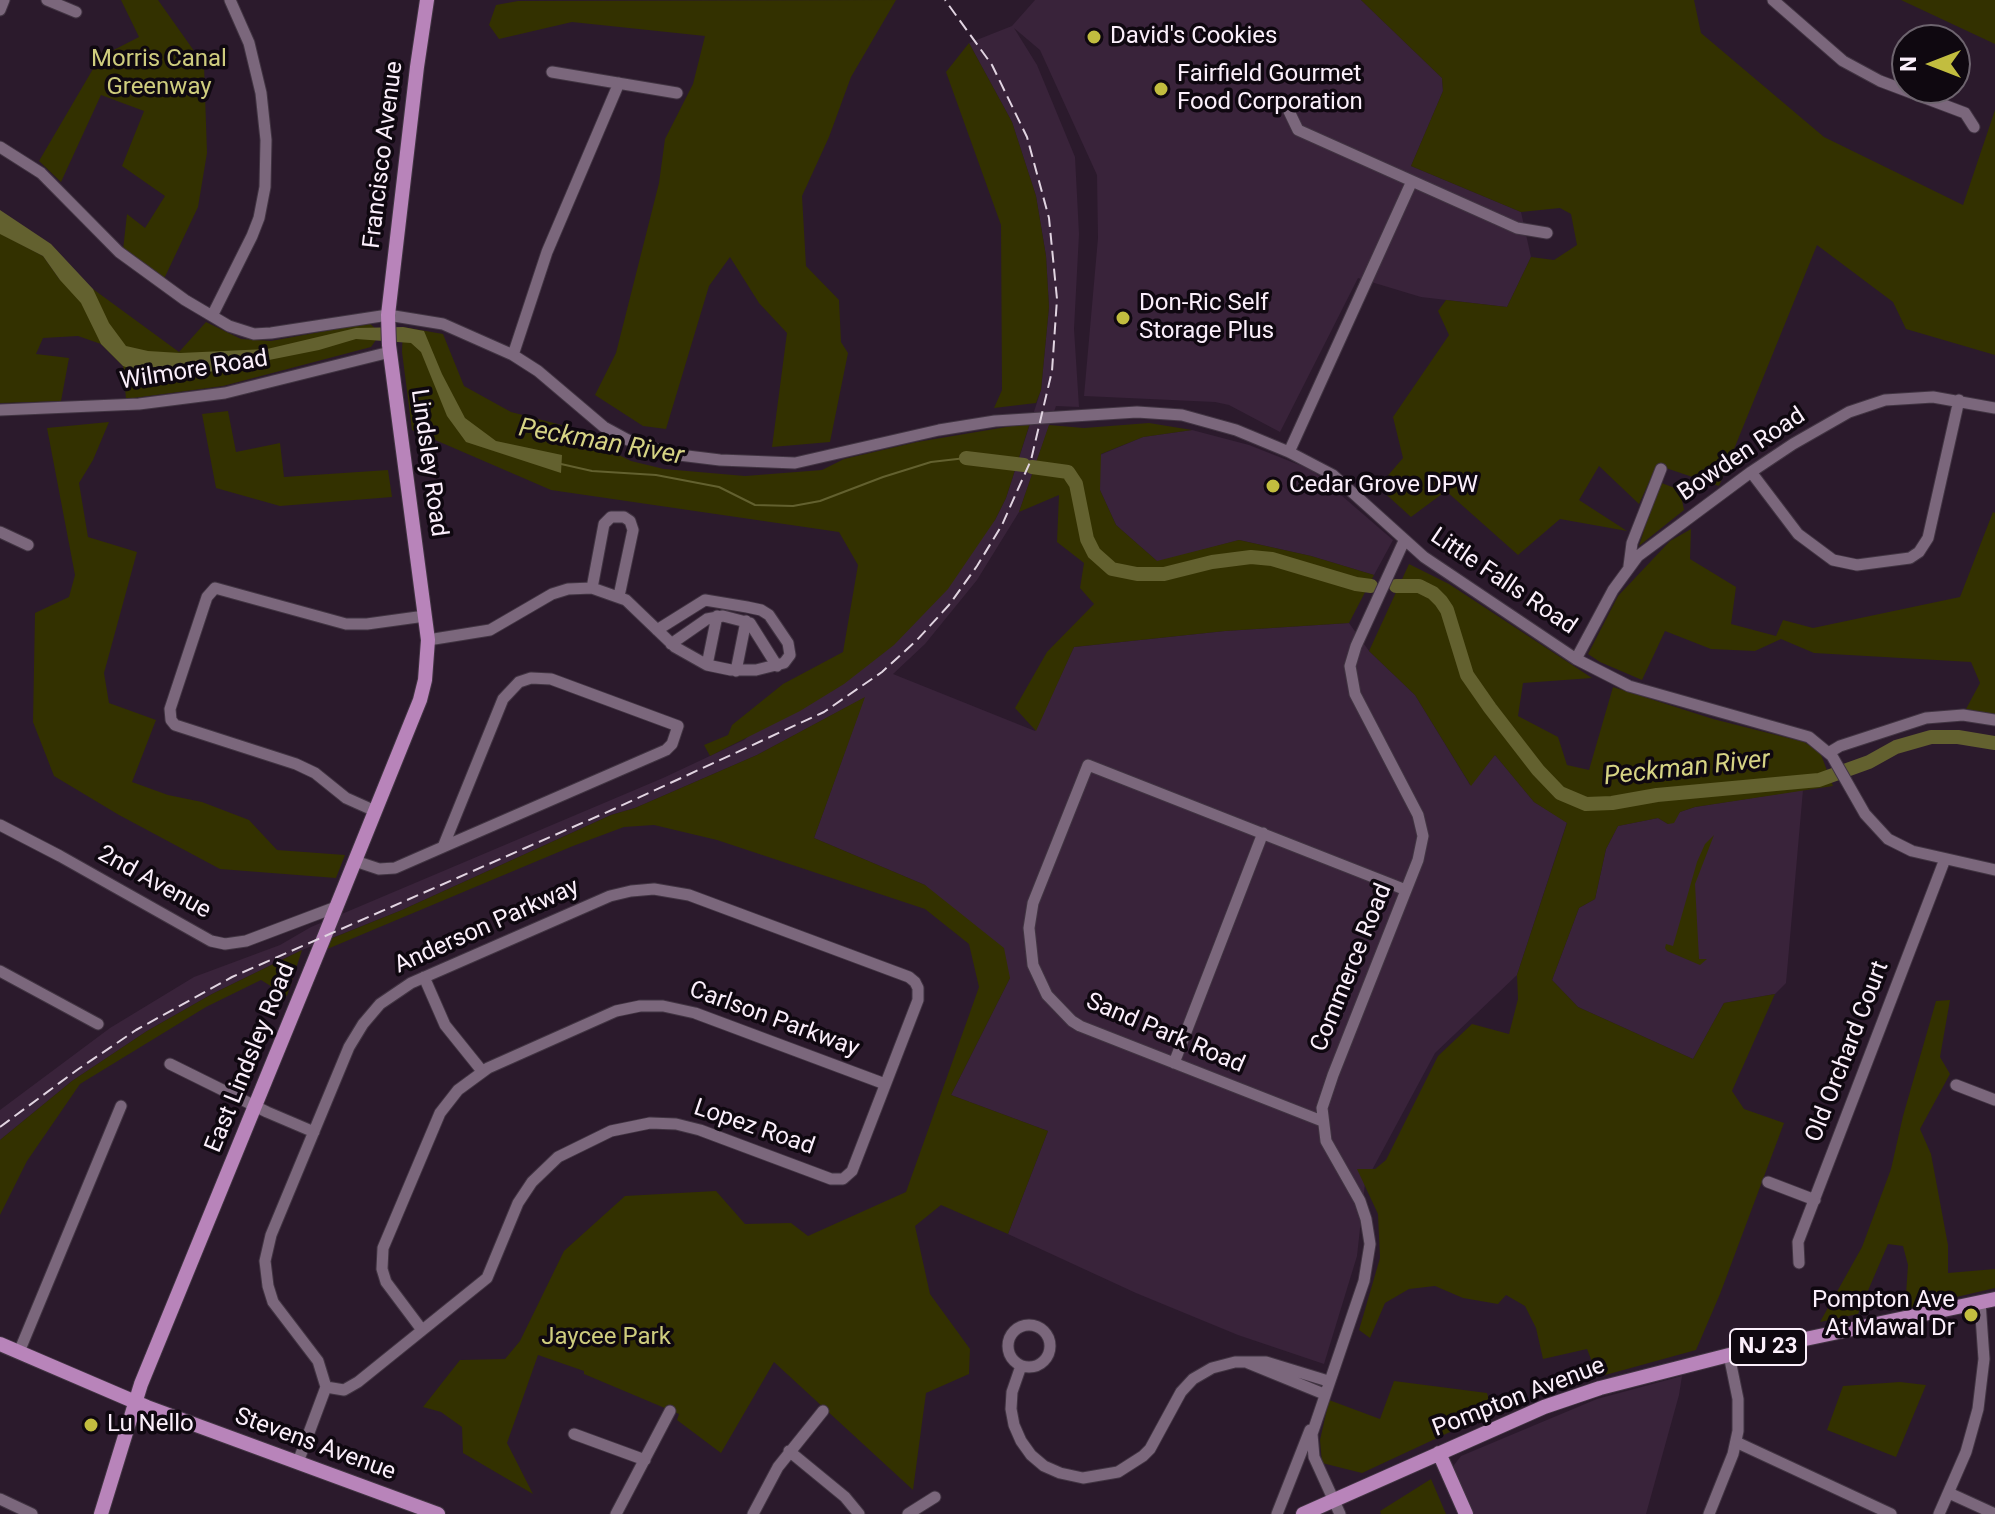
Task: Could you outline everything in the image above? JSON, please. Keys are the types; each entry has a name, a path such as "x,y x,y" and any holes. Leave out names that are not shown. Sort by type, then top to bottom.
{"main road":[{"name":"Francisco Avenue","path":"388,318 427,0"},
{"name":"Lindsley Road","path":"388,318 425,616"},
{"name":"East Lindsley Road","path":"101,1514 134,1402 423,690 428,640 425,616"},
{"name":"Pompton Avenue","path":"1303,1514 1337,1507 1439,1453 1579,1395 1729,1355 1988,1300"},
{"name":"Stevens Avenue","path":"0,1344 134,1402 438,1514"},
{"path":"1439,1453 1466,1514"}],"street":[{"path":"0,10 4,0"},
{"path":"47,0 76,12"},
{"path":"212,316 252,236 265,187 266,140 261,93 249,43 230,0"},
{"path":"1773,0 1843,61 1880,81 1965,113 1974,127"},
{"path":"552,72 677,93"},
{"path":"513,355 547,252 619,83"},
{"path":"1286,105 1298,130 1517,228 1547,233"},
{"name":"Little Falls Road","path":"0,147 41,173 119,252 165,287 229,326 254,334 288,332 370,316 443,324 513,355 538,371 604,427 650,448 695,458 804,462 939,430 995,421 1137,412 1167,413 1206,420 1289,452 1343,483 1404,541 1455,580 1576,659 1629,686 1804,735 1820,743 1832,756"},
{"path":"1289,452 1412,181"},
{"name":"Wilmore Road","path":"0,410 139,404 225,393 390,348"},
{"name":"Bowden Road","path":"1576,659 1613,590 1649,546 1793,444 1860,408 1908,397 1959,400 1995,408"},
{"path":"1751,472 1798,534 1828,558 1850,565 1904,560 1919,552 1928,538 1959,400"},
{"path":"1629,567 1632,543 1661,469"},
{"path":"592,588 604,524 611,517 624,517 632,523 633,530 619,596"},
{"path":"0,532 28,545"},
{"name":"Commerce Road","path":"1277,1514 1364,1281 1370,1244 1363,1209 1329,1150 1322,1121 1323,1100 1421,851 1420,822 1355,694 1350,674 1356,646 1404,541"},
{"path":"375,811 346,798 305,768 175,725 170,709 202,611 210,591 215,588 346,624 425,616"},
{"path":"428,640 490,630 559,591 592,588 619,596 634,606 657,630 671,644 707,665 736,671 756,670 784,663 790,655 788,643 769,615 761,610 705,600 657,630"},
{"path":"671,644 717,616 746,621 777,666"},
{"path":"707,665 717,616"},
{"path":"736,671 746,621"},
{"path":"355,861 389,869 443,847 666,750 672,744 678,726 551,679 531,678 519,682 503,699 443,847"},
{"path":"1995,720 1963,715 1926,718 1840,746 1832,756 1865,814 1881,834 1903,848 1995,870"},
{"name":"Sand Park Road","path":"1263,833 1088,765 1033,903 1029,928 1033,965 1047,995 1072,1021 1322,1121"},
{"name":"2nd Avenue","path":"0,825 211,941 225,944 246,941 336,907"},
{"path":"1174,1063 1263,833 1406,890"},
{"name":"Old Orchard Court","path":"1799,1263 1798,1242 1945,859"},
{"name":"Anderson Parkway","path":"326,1387 318,1361 273,1302 265,1269 271,1235 349,1047 363,1024 390,996 424,977 610,896 642,890 678,892 912,979 919,996 885,1084"},
{"path":"0,971 98,1024"},
{"path":"424,977 445,1025 482,1071"},
{"name":"Carlson Parkway","path":"422,1330 386,1282 382,1269 383,1248 436,1121 451,1097 482,1071 616,1011 652,1006 695,1013 885,1084"},
{"path":"170,1064 314,1132"},
{"name":"Lopez Road","path":"326,1387 344,1390 358,1382 487,1278 525,1192 540,1173 568,1151 623,1127 663,1123 700,1130 831,1179 843,1179 854,1168 885,1084"},
{"path":"1956,1085 1995,1100"},
{"path":"19,1352 121,1106"},
{"path":"1768,1182 1815,1200"},
{"path":"1939,1514 1971,1438 1981,1394 1988,1300"},
{"path":"1709,1514 1736,1442 1739,1410 1729,1355"},
{"path":"1244,1361 1324,1394"},
{"path":"1021,1366 1012,1392 1011,1409 1021,1441 1037,1461 1052,1470 1074,1477 1092,1478 1118,1472 1143,1456 1150,1449 1177,1396 1193,1379 1219,1365 1266,1362 1328,1381"},
{"path":"298,1462 326,1387"},
{"path":"616,1514 670,1411"},
{"path":"753,1514 789,1451 823,1411"},
{"name":"Commerce Road","path":"1315,1419 1311,1442 1314,1457 1337,1507"},
{"path":"574,1434 645,1460"},
{"path":"1736,1442 1891,1514"},
{"path":"789,1451 845,1497 859,1514"},
{"path":"1949,1493 1995,1514"},
{"path":"908,1514 935,1497"},
{"path":"0,1499 32,1514"}],"shaded area":[{"path":"1035,0 1361,0 1442,78 1443,91 1411,166 1521,212 1531,257 1507,307 1421,297 1358,278 1280,432 1229,405 1215,402 1084,396 1098,238 1097,175 1040,50 1014,28 1037,65 1075,157 1079,234 1074,329 1079,407 1056,406 1019,512 977,580 925,644 893,674 1035,731 1074,647 1225,631 1349,623 1369,651 1415,695 1470,785 1495,755 1534,802 1567,822 1517,975 1435,1053 1365,1183 1357,1256 1324,1364 1238,1335 1136,1293 1008,1234 1048,1131 951,1095 1010,978 925,885 814,838 864,698 757,755 635,808 611,815 402,910 302,950 212,994 147,1031 72,1081 0,1140 0,1110 110,1028 194,977 280,945 311,927 663,778 744,740 995,520 1006,498 1041,390 1049,307 1046,256 1036,196 1012,122 969,43 1012,26"},
{"path":"0,210 51,244 93,289 109,323 126,346 180,353 267,349 356,328 403,327 424,331 465,418 496,441 562,455 561,473 466,442 447,416 421,352 411,343 356,339 319,350 184,377 145,374 123,366 101,344 81,303 43,256 0,234"},
{"path":"1192,430 1249,445 1312,470 1393,540 1374,575 1311,556 1239,540 1158,562 1116,525 1100,490 1100,455 1143,437"},
{"path":"1803,790 1786,983 1775,994 1724,1003 1693,1059 1578,1007 1552,980 1579,908 1595,899 1606,849 1618,826 1658,818 1668,824 1680,812 1695,807"},
{"path":"1682,1376 1646,1514 1474,1514 1454,1470 1461,1456 1597,1399"}],"green space":[{"name":"Morris Canal Greenway","path":"121,0 158,0 204,65 207,153 198,207 163,281 123,250 127,214 145,228 165,196 122,166 144,111 101,95 61,182 39,161 100,57 139,37"},
{"path":"896,0 851,77 829,137 802,196 806,266 839,300 841,342 848,353 830,442 772,447 787,333 759,303 730,257 709,286 666,429 643,426 595,395 616,353 659,183 665,139 693,84 705,36 572,22 499,39 489,25 496,5 518,1"},
{"path":"1361,0 1694,0 1701,33 1824,137 1963,205 1995,110 1995,355 1906,329 1893,302 1817,245 1719,486 1657,465 1639,504 1599,466 1579,500 1627,531 1560,519 1518,555 1446,491 1411,517 1378,487 1403,458 1393,417 1449,335 1438,311 1446,300 1507,307 1531,257 1554,260 1577,245 1571,214 1560,208 1521,212 1411,166 1443,91 1442,78"},
{"path":"1901,0 1995,0 1995,44 1971,33 1971,24 1952,24"},
{"path":"969,43 1012,122 1036,196 1046,256 1049,307 1041,390 1036,403 994,408 1002,390 1001,225 946,72"},
{"path":"0,233 43,256 60,280 93,289 179,352 206,322 241,339 271,341 369,323 375,328 376,340 371,347 223,386 126,399 123,366 101,344 78,336 43,338 36,354 69,358 61,401 0,403"},
{"path":"403,327 443,334 464,386 511,412 577,429 593,442 631,461 664,469 745,476 822,470 844,459 917,442 1030,423 1006,498 995,520 948,589 894,645 844,684 800,711 710,756 704,745 728,735 732,725 783,684 843,652 858,565 839,532 551,490 412,430 402,352"},
{"path":"228,411 236,452 280,443 284,477 388,470 392,497 280,506 216,488 202,414"},
{"path":"109,422 93,460 79,483 88,537 137,552 104,673 109,703 156,720 132,782 168,795 202,802 249,820 277,850 345,855 336,878 220,869 54,776 33,722 35,613 69,597 75,575 47,428"},
{"path":"1149,423 1192,430 1143,437 1101,454 1100,490 1116,525 1157,561 1239,540 1311,556 1374,575 1349,623 1225,631 1074,647 1036,731 1015,708 1047,652 1094,604 1080,588 1084,563 1057,542 1059,495 1019,512 1049,425 1084,428"},
{"path":"1659,482 1680,490 1684,510 1639,546"},
{"path":"1993,512 1995,714 1966,709 1980,683 1971,662 1814,653 1781,639 1755,651 1711,649 1665,631 1642,680 1588,654 1618,596 1670,541 1691,529 1690,559 1736,587 1731,624 1776,636 1783,620 1813,628 1960,597"},
{"path":"1409,564 1449,584 1592,678 1523,683 1518,716 1558,737 1567,765 1589,770 1613,687 1713,719 1804,742 1820,752 1833,786 1695,807 1680,812 1674,823 1668,824 1658,818 1618,826 1606,849 1595,899 1579,908 1552,980 1578,1007 1693,1059 1724,1003 1775,994 1732,1091 1744,1109 1784,1123 1696,1350 1598,1377 1587,1349 1543,1359 1536,1328 1525,1306 1506,1295 1498,1304 1463,1298 1435,1286 1409,1289 1385,1303 1370,1338 1359,1330 1380,1258 1378,1214 1357,1169 1375,1169 1386,1160 1438,1056 1472,1024 1509,1034 1518,999 1517,975 1567,823 1534,802 1495,755 1471,786 1415,695 1369,651"},
{"name":"Jaycee Park","path":"865,697 814,838 925,885 1004,948 1010,978 951,1095 1048,1131 1008,1234 941,1205 915,1226 930,1294 970,1349 969,1374 926,1393 913,1490 774,1362 721,1453 677,1420 679,1414 584,1374 584,1371 538,1355 507,1443 533,1494 463,1453 462,1427 441,1412 423,1407 460,1360 505,1359 520,1341 564,1251 625,1196 716,1191 745,1224 791,1223 808,1236 906,1192 979,987 969,944 925,909 717,840 654,825 624,827 573,846 325,950 330,939 402,910 611,815 635,808 757,755"},
{"path":"1714,835 1695,884 1699,959 1707,959 1700,965 1665,948 1666,944 1673,946 1697,862 1705,844"},
{"path":"302,950 287,996 261,980 206,1007 80,1084 27,1161 0,1215 0,1140 72,1081 147,1031 212,994"},
{"path":"1950,1000 1940,1057 1950,1074 1920,1129 1931,1154 1948,1245 1948,1273 1995,1269 1995,1288 1905,1309 1908,1265 1903,1246 1888,1244 1858,1314 1820,1322 1862,1247 1891,1169 1936,1001"},
{"path":"1394,1381 1487,1393 1493,1412 1362,1473 1322,1463 1320,1440 1329,1400 1380,1419"},
{"path":"1900,1382 1926,1385 1896,1457 1827,1430 1843,1386"},
{"path":"1431,1479 1446,1514 1381,1514 1380,1511"}],"waterway":[{"name":"Peckman River","path":"561,464 592,471 656,475 719,487 755,505 793,506 820,501 931,462 966,458"},
{"name":"Peckman River","path":"966,458 1024,465"},
{"name":"Peckman River","path":"1032,467 1068,472 1076,484 1087,539 1094,553 1112,569 1137,574 1164,574 1212,562 1251,557 1272,559 1371,586"},
{"name":"Peckman River","path":"1396,586 1419,586 1441,601 1447,610 1467,675 1490,708 1560,793 1586,804 1819,780 1869,762 1896,747 1931,737 1958,737 1995,743"}],"railway":[{"path":"0,1127 136,1030 232,977 614,809 824,712 882,672 949,605 1002,525 1031,460 1052,371 1057,299 1049,218 1027,137 992,65 945,0"}],"place":[{"name":"David's Cookies","path":"1094,37"},
{"name":"Fairfield Gourmet Food Corporation","path":"1161,89"},
{"name":"Don-Ric Self Storage Plus","path":"1123,318"},
{"name":"Cedar Grove DPW","path":"1273,486"},
{"name":"Pompton Ave At Mawal Dr","path":"1971,1315"},
{"name":"Lu Nello","path":"91,1425"}]}
